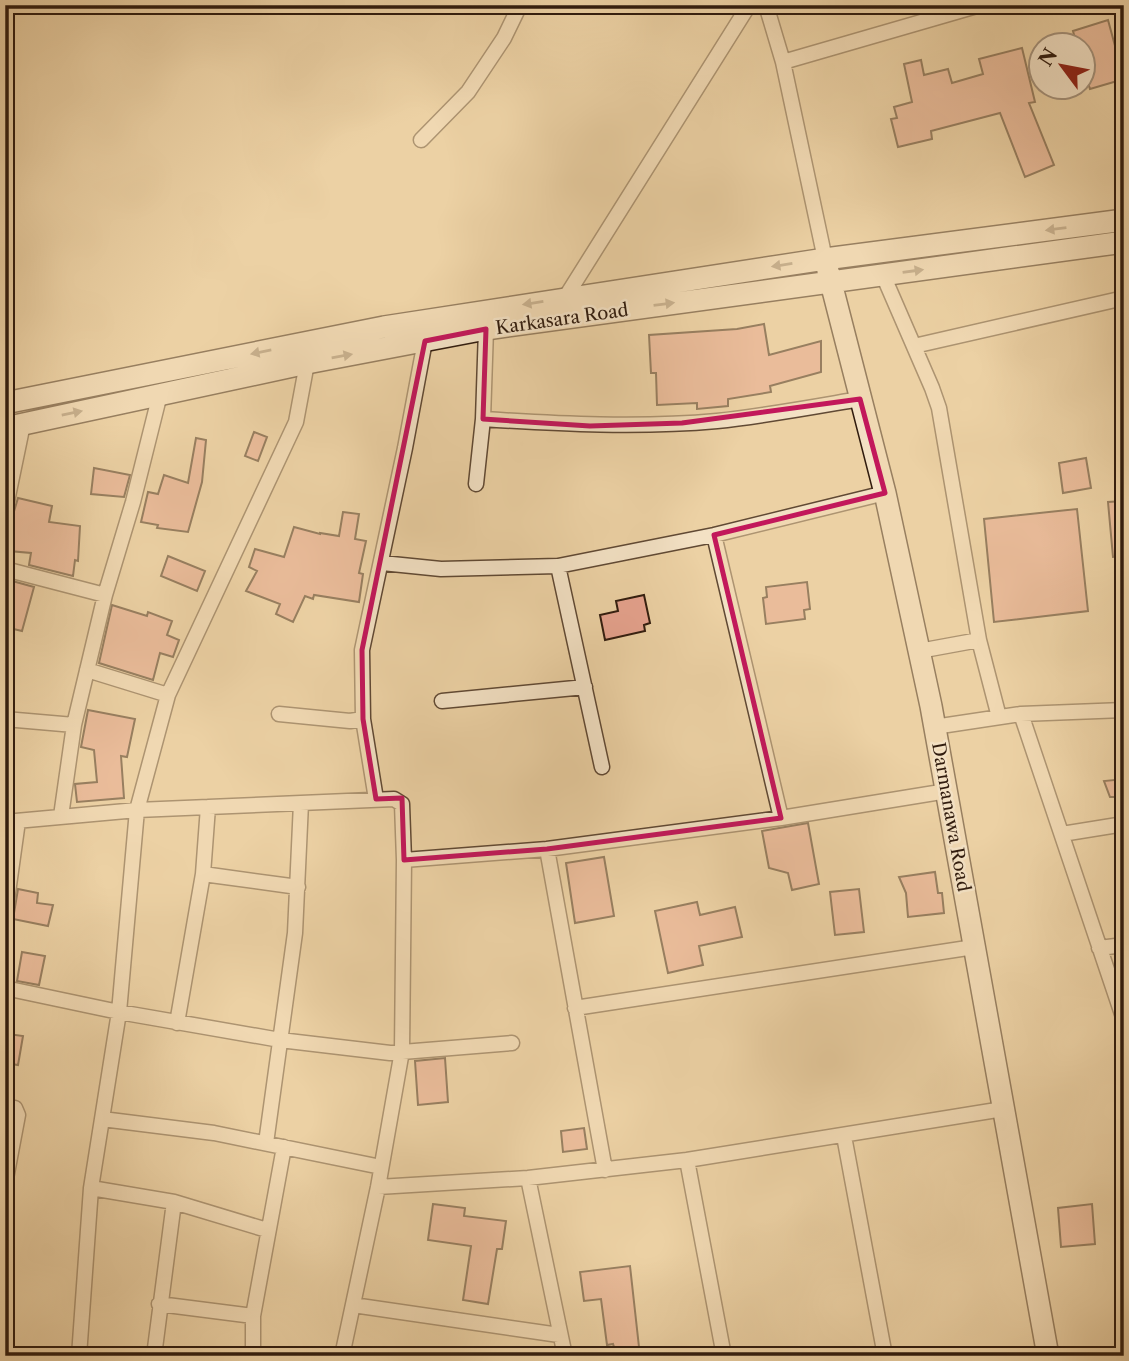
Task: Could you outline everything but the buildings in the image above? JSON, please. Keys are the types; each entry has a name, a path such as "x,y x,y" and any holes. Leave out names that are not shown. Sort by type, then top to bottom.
{"main road":[{"name":"Karkasara Road","path":"5,403 384,327 825,259 1124,220"},
{"name":"Karkasara Road","path":"14,426 307,363 486,329 1124,242"},
{"name":"Darmanawa Road","path":"825,259 885,493 919,650 947,791 1048,1356"}],"street":[{"path":"421,140 468,92 504,38 520,5"},
{"path":"565,298 749,5"},
{"path":"766,5 783,62 825,259"},
{"path":"783,62 981,5"},
{"path":"883,275 939,408 979,640 999,717"},
{"path":"914,346 1124,298"},
{"path":"476,484 483,419 486,329"},
{"path":"376,799 363,719 362,650 382,563 425,341"},
{"path":"79,1356 91,1188 119,1012 137,810 168,695 296,422 307,363"},
{"path":"61,816 74,725 105,595 133,502 160,394"},
{"path":"483,419 590,426 682,423 730,419 860,399"},
{"path":"5,511 14,426"},
{"path":"382,563 441,569 558,566 714,535 885,493"},
{"path":"714,535 781,818"},
{"path":"558,566 602,767"},
{"path":"5,569 105,595"},
{"path":"919,650 979,640"},
{"path":"87,670 168,695"},
{"path":"442,701 585,687"},
{"path":"934,727 1021,713 1124,710"},
{"path":"1021,713 1124,1020"},
{"path":"279,714 350,721 363,719"},
{"path":"5,719 74,725"},
{"path":"404,860 547,849 781,818 947,791"},
{"path":"5,914 12,822 137,810 376,799 394,799 402,804 402,1051 378,1186 342,1356"},
{"path":"266,1143 295,933 301,803"},
{"path":"177,1023 203,874 208,807"},
{"path":"1062,834 1124,824"},
{"path":"547,849 605,1170"},
{"path":"203,874 298,887"},
{"path":"1099,948 1124,945"},
{"path":"575,1008 974,947"},
{"path":"5,988 177,1023 280,1040 390,1053 512,1043"},
{"path":"5,1106 15,1108 18,1115 5,1184"},
{"path":"378,1186 528,1178 687,1160 1003,1109"},
{"path":"102,1119 214,1133 381,1167"},
{"path":"844,1136 885,1356"},
{"path":"253,1356 253,1317 284,1147"},
{"path":"687,1160 724,1356"},
{"path":"528,1178 565,1356"},
{"path":"91,1188 174,1202 267,1230"},
{"path":"154,1356 174,1202"},
{"path":"159,1304 253,1317"},
{"path":"353,1305 559,1335"}],"highlighted area":[{"path":"486,329 483,419 590,426 682,423 860,399 885,493 714,535 781,818 547,849 404,860 402,798 376,799 363,719 362,650 425,341"}]}
